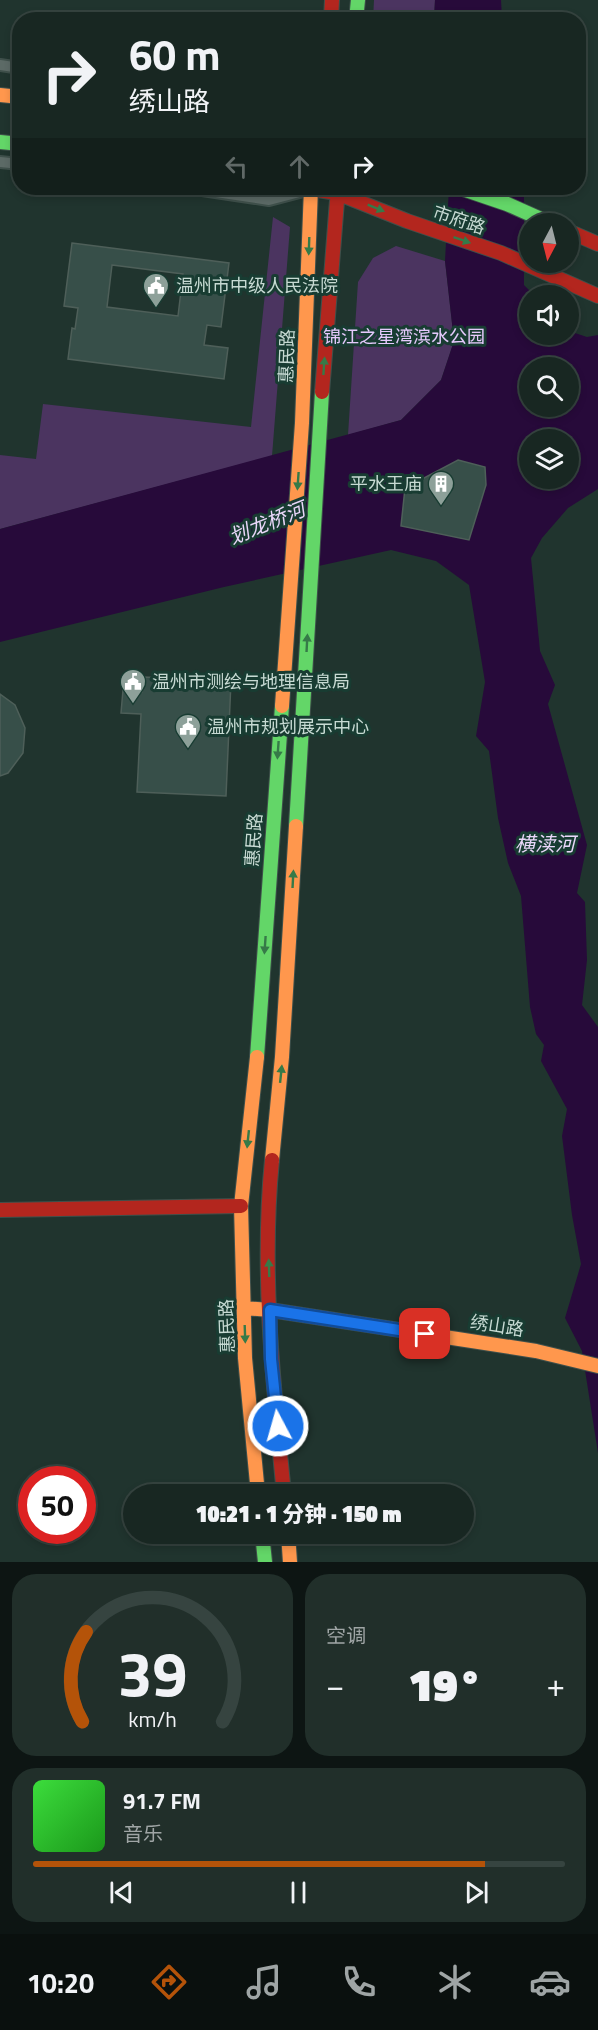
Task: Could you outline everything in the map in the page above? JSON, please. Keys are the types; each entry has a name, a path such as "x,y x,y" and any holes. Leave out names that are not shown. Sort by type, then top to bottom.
{"main road":[{"name":"惠民路","path":"257,1484 246,1358 241,1206 257,1054 302,423 309,195"},
{"name":"惠民路","path":"283,1484 271,1359 267,1207 282,1057 320,424 337,195"},
{"name":"市府路","path":"348,195 407,221 501,253 598,296"},
{"name":"市府路","path":"481,195 527,213"},
{"path":"579,235 598,243"},
{"path":"0,1210 241,1206"},
{"name":"绣山路","path":"244,1308 270,1310 536,1351 598,1366"},
{"path":"263,1544 265,1562"},
{"path":"289,1544 290,1562"}],"street":[{"path":"236,195 269,200 286,195"}],"green space":[{"path":"374,0 435,0 434,12 373,12"},
{"path":"273,217 290,227 272,456 0,529 0,455 36,459 43,404 251,427"},
{"name":"锦江之星湾滨水公园","path":"396,246 445,261 454,341 441,380 401,420 348,435 358,282 373,258"}],"water":[{"path":"435,0 501,0 502,12 434,12"},
{"path":"449,195 524,195 524,213 519,213 519,273 524,273 524,285 519,285 519,345 579,345 579,334 587,337 598,335 598,489 568,508 542,538 531,558 540,651 555,685 548,704 587,845 577,893 585,902 587,960 582,1005 598,1027 598,1453 582,1351 565,1318 581,1264 562,1136 567,1109 541,1061 544,1045 536,1034 530,1007 521,896 508,863 498,818 489,751 476,736 485,682 469,585 436,561 391,550 224,587 0,642 0,529 401,420 441,380 454,341 445,261","holes":["458,460 485,467 486,485 469,540 445,468"]}],"building":[{"path":"72,243 229,263 221,327 207,325 204,345 228,348 224,379 68,359 72,328 75,329 78,308 64,306","holes":["112,265 183,274 178,316 107,307"]},
{"name":"平水王庙","path":"458,460 485,467 486,485 469,540 401,526 405,488"},
{"path":"143,677 231,681 226,796 137,792 141,714 121,713 123,690 142,692"},
{"path":"0,694 15,705 25,728 23,753 8,773 0,776"}],"traffic: fast":[{"path":"357,12 358,0"},
{"path":"0,142 12,143"},
{"path":"481,195 527,213"},
{"path":"296,826 322,392"},
{"path":"257,1057 282,706"},
{"path":"263,1544 265,1562"}],"traffic: slow":[{"path":"0,95 12,96"},
{"path":"282,706 302,423 311,195"},
{"path":"272,1160 282,1057 296,826"},
{"path":"257,1057 241,1206 245,1358 257,1484"},
{"path":"244,1308 270,1310 536,1351 598,1366"},
{"path":"289,1544 290,1562"}],"traffic: jam":[{"path":"331,12 332,0"},
{"path":"322,392 337,195"},
{"path":"342,195 407,221 501,253 598,296"},
{"path":"579,236 598,244"},
{"path":"272,1160 268,1285 272,1369 283,1484"},
{"path":"0,1210 241,1206"}],"place":[{"name":"温州市中级人民法院","path":"156,309"},
{"name":"平水王庙","path":"441,507"},
{"name":"温州市测绘与地理信息局","path":"133,705"},
{"name":"温州市规划展示中心","path":"188,750"}],"route":[{"path":"278,1426 271,1359 270,1310 425,1334"}],"water label":[{"name":"划龙桥河","path":"267,523"},
{"name":"横渎河","path":"545,844"}]}
